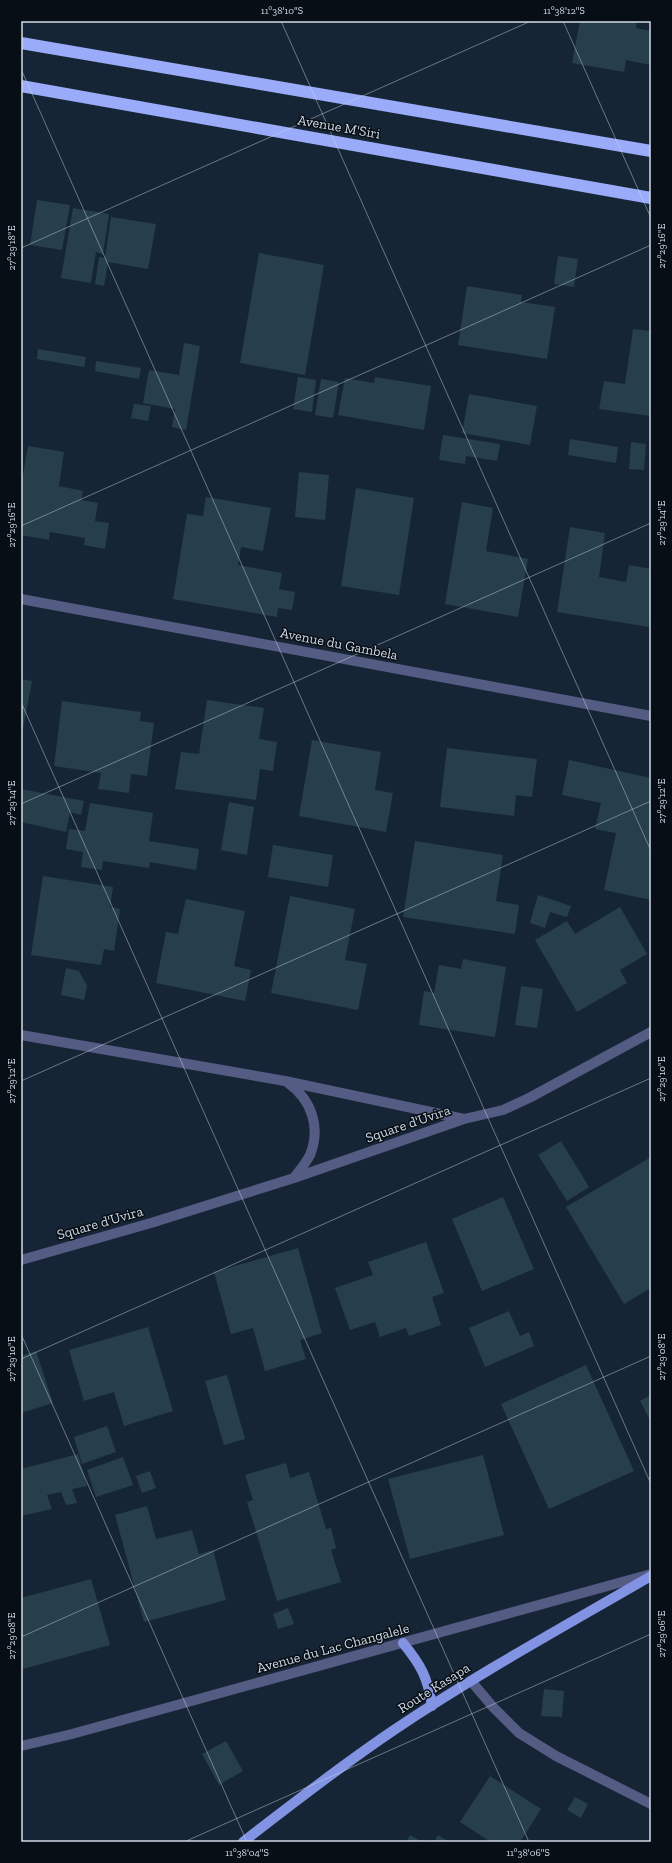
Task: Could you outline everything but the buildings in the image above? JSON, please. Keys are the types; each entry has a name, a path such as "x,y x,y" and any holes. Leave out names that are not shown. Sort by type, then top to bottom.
{"highway":[{"name":"Avenue M'Siri","path":"21,43 651,151"},
{"name":"Avenue M'Siri","path":"21,86 651,198"}],"main road":[{"name":"Route Kasapa","path":"243,1842 321,1781 432,1706 471,1681 651,1575"},
{"path":"403,1643 418,1661 425,1674 432,1706"}],"street":[{"name":"Avenue du Gambela","path":"21,599 651,716"},
{"path":"464,1119 510,1107 651,1032"},
{"name":"Square d'Uvira","path":"21,1035 285,1081 464,1119"},
{"path":"285,1081 299,1090 308,1104 314,1124 314,1141 309,1156 294,1178"},
{"name":"Square d'Uvira","path":"21,1260 151,1224 294,1178 464,1119"},
{"name":"Avenue du Lac Changalele","path":"21,1746 72,1734 651,1575"},
{"path":"471,1681 493,1707 519,1733 556,1756 651,1804"}]}
